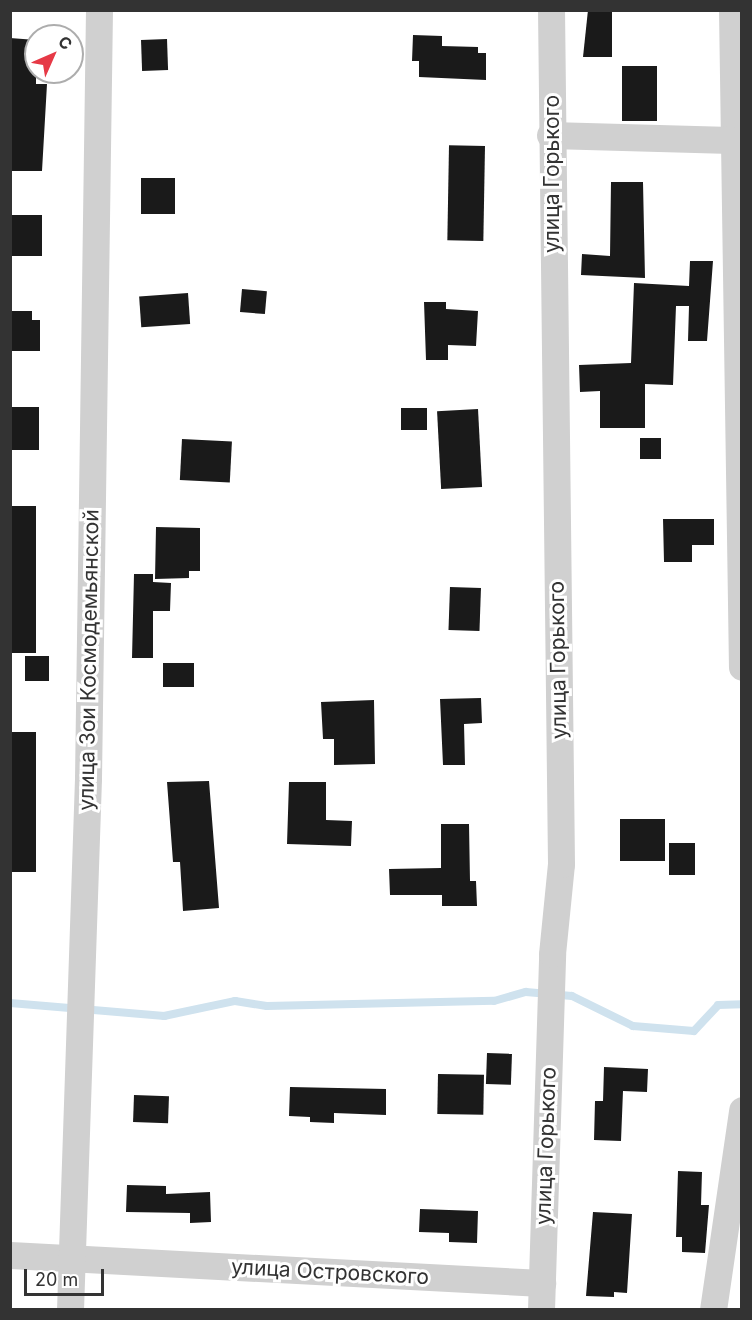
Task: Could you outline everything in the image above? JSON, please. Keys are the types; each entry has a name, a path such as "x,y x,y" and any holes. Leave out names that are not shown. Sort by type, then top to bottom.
{"street":[{"name":"улица Зои Космодемьянской","path":"70,1310 88,778 99,10"},
{"name":"улица Горького","path":"541,1296 552,954 561,864 550,135 551,10"},
{"path":"732,10 731,140 741,667"},
{"path":"550,135 731,140"},
{"path":"713,1310 741,1110"},
{"name":"улица Островского","path":"10,1255 541,1296"}],"building":[{"path":"588,10 612,10 612,57 583,57"},
{"path":"413,35 442,36 442,46 478,47 478,53 486,53 486,80 419,77 419,61 412,61"},
{"path":"10,38 24,39 24,84 47,84 42,171 10,171"},
{"path":"167,39 168,70 142,71 141,40"},
{"path":"622,66 657,66 657,121 622,121"},
{"path":"449,145 485,146 483,241 447,240"},
{"path":"141,178 175,178 175,214 141,214"},
{"path":"611,182 643,182 645,278 581,275 582,254 610,256"},
{"path":"10,215 42,215 42,256 10,256"},
{"path":"690,261 713,261 707,341 688,341 689,306 676,306 673,385 645,384 645,428 600,428 600,391 580,392 579,365 631,363 634,283 689,286"},
{"path":"242,289 267,291 265,314 240,312"},
{"path":"188,293 190,324 141,327 139,296"},
{"path":"424,302 446,302 446,309 478,311 476,346 448,345 448,360 426,360"},
{"path":"10,311 32,311 32,320 40,320 40,351 10,351"},
{"path":"10,407 39,407 39,450 10,450"},
{"path":"401,408 427,408 427,430 401,430"},
{"path":"478,409 482,487 441,489 437,411"},
{"path":"640,438 661,438 661,459 640,459"},
{"path":"182,439 232,442 230,483 180,480"},
{"path":"10,506 36,506 36,653 10,653"},
{"path":"663,519 714,519 714,545 692,545 692,562 664,562"},
{"path":"156,527 200,528 200,571 189,571 189,578 155,579"},
{"path":"134,574 153,574 153,582 171,583 170,611 153,611 153,658 132,658"},
{"path":"450,587 481,588 479,631 448,630"},
{"path":"25,656 49,656 49,681 25,681"},
{"path":"163,663 194,663 194,687 163,687"},
{"path":"481,698 482,723 464,724 465,765 443,765 440,699"},
{"path":"374,700 375,764 334,765 334,739 323,739 321,702"},
{"path":"10,732 36,732 36,872 10,872"},
{"path":"209,781 219,908 183,911 180,862 173,862 167,782"},
{"path":"289,782 326,782 326,820 352,821 351,846 287,844"},
{"path":"620,819 665,819 665,861 620,861"},
{"path":"441,824 469,824 470,881 476,881 477,906 442,906 442,895 390,895 389,869 441,868"},
{"path":"669,843 695,843 695,875 669,875"},
{"path":"487,1053 512,1054 511,1085 486,1084"},
{"path":"604,1067 648,1069 647,1092 623,1091 621,1141 594,1140 595,1101 603,1101"},
{"path":"438,1074 484,1075 483,1115 437,1114"},
{"path":"290,1087 386,1089 386,1115 334,1113 334,1123 310,1122 310,1117 289,1116"},
{"path":"134,1095 169,1096 168,1123 133,1122"},
{"path":"678,1171 702,1172 701,1205 709,1205 705,1253 682,1252 682,1237 676,1237"},
{"path":"127,1185 166,1186 166,1194 210,1192 211,1222 190,1223 190,1213 126,1212"},
{"path":"420,1209 478,1211 477,1243 449,1242 449,1233 419,1232"},
{"path":"593,1212 632,1214 627,1293 614,1292 614,1297 586,1296"}],"waterway":[{"path":"10,1003 164,1016 235,1001 267,1006 494,1001 526,992 572,996 633,1026 694,1031 718,1005 742,1004"}]}
